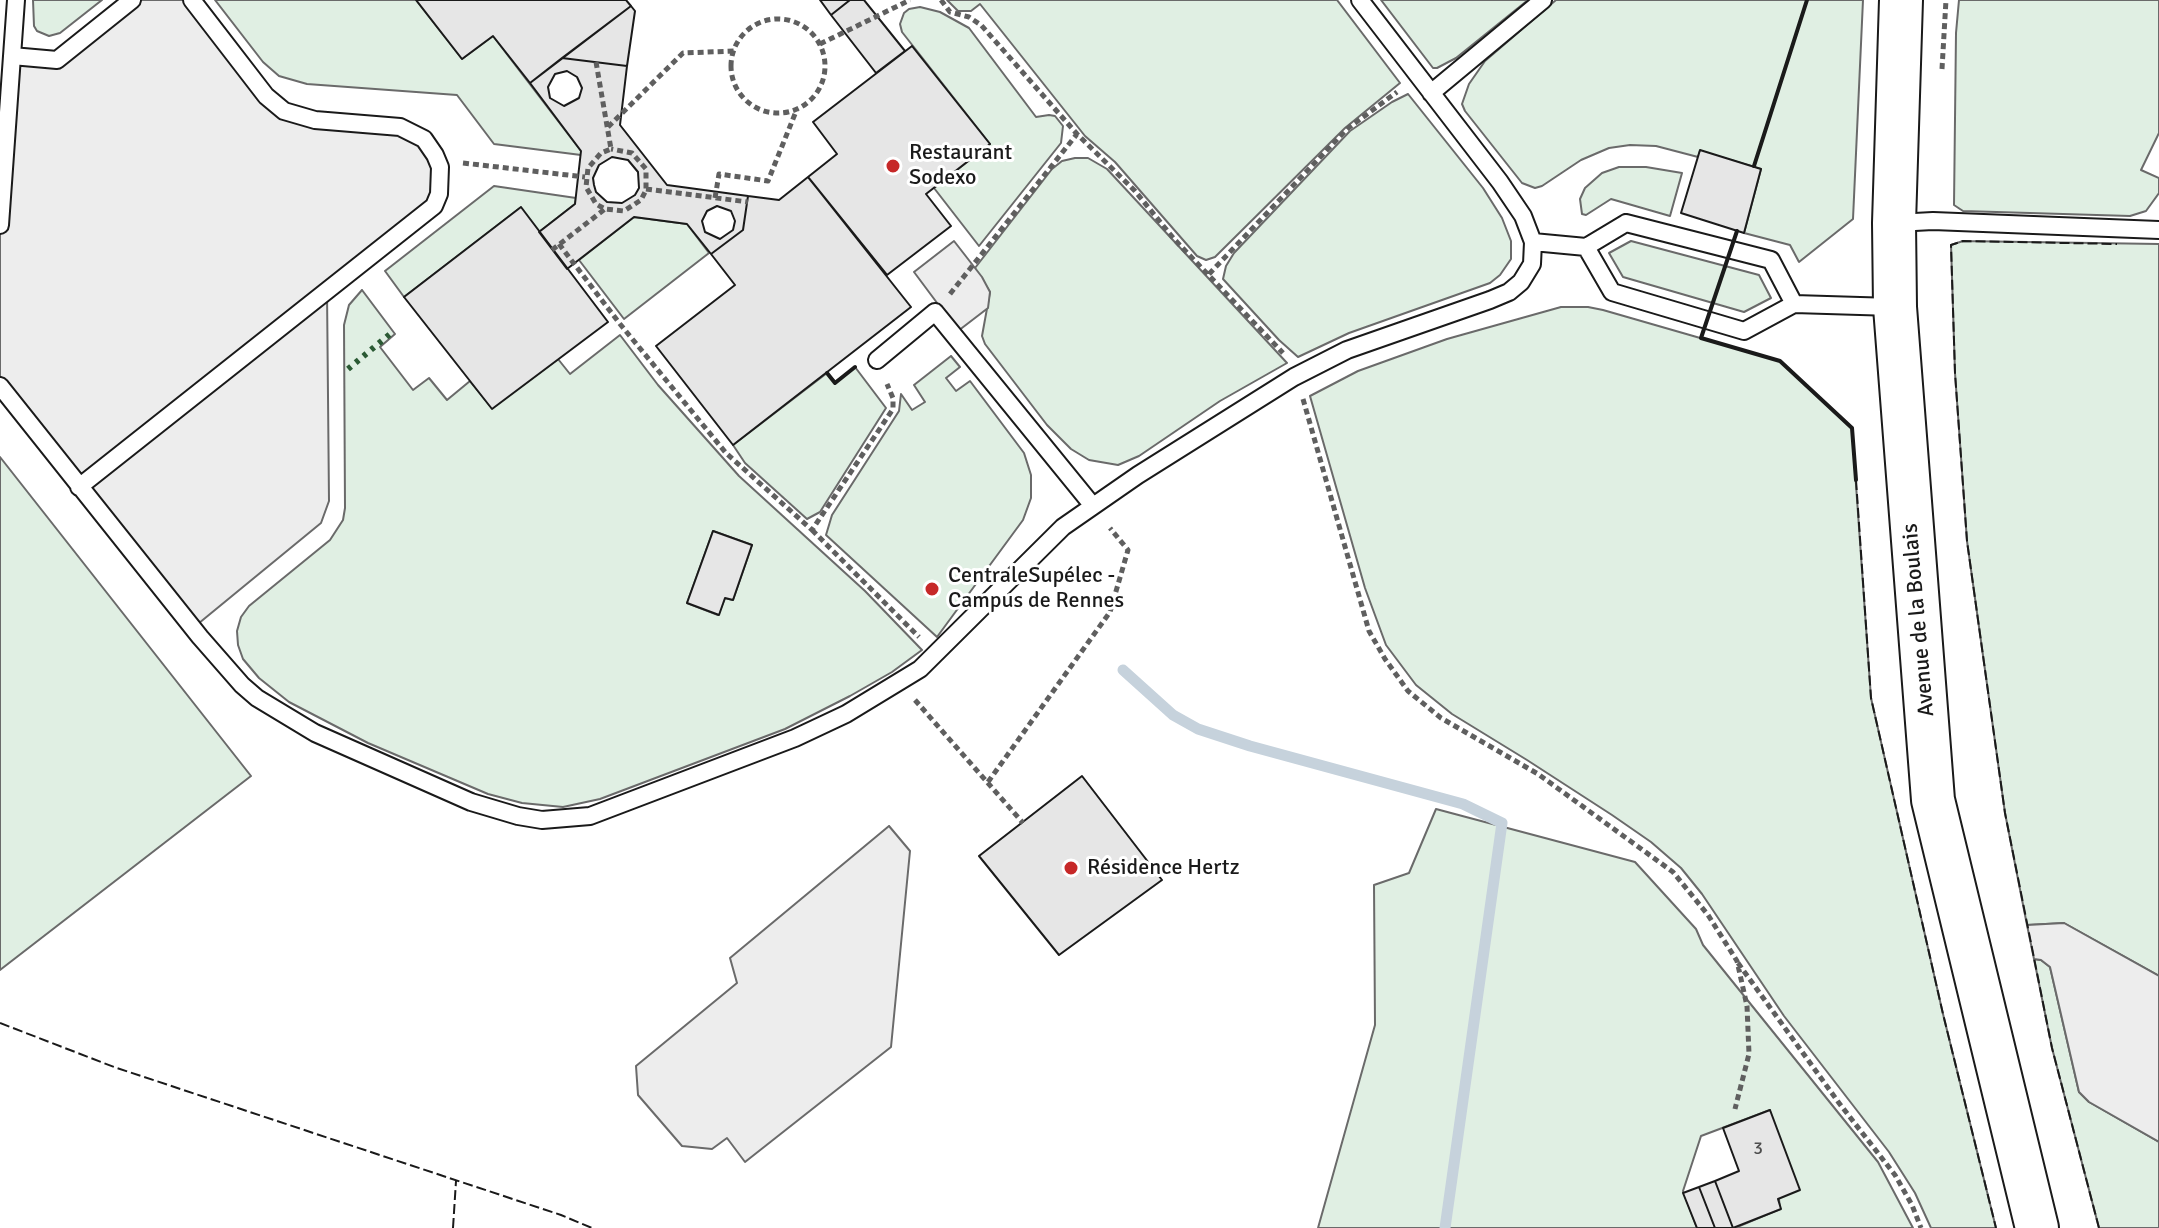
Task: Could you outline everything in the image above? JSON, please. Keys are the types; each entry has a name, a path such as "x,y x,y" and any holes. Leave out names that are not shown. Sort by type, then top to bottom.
{"street":[{"name":"Avenue de la Boulais","path":"1901,0 1894,223 1895,307 1933,800 2037,1228"}],"lane":[{"path":"0,225 16,0"},
{"path":"12,56 57,60 132,0"},
{"path":"79,487 434,206 439,194 441,181 437,159 424,139 400,127 315,120 284,111 266,96 192,0"},
{"path":"0,386 200,637 257,698 340,745 471,802 518,816 562,820 590,816 795,738 846,714 908,678 937,654 1063,527 1294,377 1375,339 1509,292 1521,282 1532,264 1533,242 1523,216 1360,0"},
{"path":"1427,88 1543,0"},
{"path":"1894,223 1933,221 2159,230"},
{"path":"1533,242 1586,247 1626,223 1771,260 1794,304"},
{"path":"1586,247 1612,292 1744,331 1794,304 1895,307"},
{"path":"877,360 935,312 1093,506"}],"path":[{"path":"820,44 910,0"},
{"path":"941,0 950,12 969,17 981,25 1077,134 1135,191 1286,356 1309,416 1369,631 1408,691 1441,718 1538,774 1673,872 1708,915 1737,961 1839,1103 1895,1175 1921,1228"},
{"path":"769,19 784,19 798,23 811,32 820,44 825,74 810,100 797,109 768,112 742,96 734,83 734,51 748,31 769,19"},
{"path":"607,127 683,53 734,51"},
{"path":"596,62 611,149"},
{"path":"1209,274 1347,129 1396,92 1427,88"},
{"path":"715,198 719,174 768,181 797,109"},
{"path":"935,312 1077,134"},
{"path":"611,149 632,153 646,169 646,189 641,200 624,211 605,209 590,196 585,177 594,160 611,149"},
{"path":"437,159 585,177"},
{"path":"646,189 748,202"},
{"path":"552,250 605,209"},
{"path":"559,244 726,453 812,530 937,654"},
{"path":"812,530 893,409 893,398 877,360"},
{"path":"988,782 1110,612 1128,550 1093,506"},
{"path":"914,698 1023,823"},
{"path":"1735,1109 1749,1054 1747,1006 1737,961"}],"green space":[{"path":"33,0 102,0 60,33 49,36 37,31 34,26"},
{"path":"215,0 416,0 462,59 493,36 581,155 494,144 457,95 307,84 279,76 263,62"},
{"path":"947,0 1337,0 1400,83 1345,128 1215,257 1206,260 1197,256 1115,162 1085,136 980,4 971,11 958,11"},
{"path":"1381,0 1528,0 1456,58 1433,68"},
{"path":"1556,0 1863,0 1853,219 1799,262 1790,245 1744,233 1761,169 1700,151 1698,157 1656,146 1609,148 1581,160 1542,186 1535,188 1522,183 1462,104 1469,84 1485,61"},
{"path":"1959,0 2159,0 2159,133 2141,170 2159,178 2159,193 2146,211 2130,216 1963,211 1954,205"},
{"path":"920,7 940,12 969,28 1036,117 1055,116 1063,126 1061,143 979,246 934,188 990,144 902,32 900,24 904,13"},
{"path":"1408,94 1483,188 1502,218 1511,241 1511,259 1490,283 1349,333 1298,357 1223,279 1226,266 1234,253 1350,131"},
{"path":"1088,158 1107,169 1287,363 1220,401 1139,456 1118,465 1089,460 1071,449 1047,425 982,336 990,292 975,268 1052,169 1062,161"},
{"path":"1619,167 1646,167 1682,173 1670,216 1611,199 1586,215 1582,214 1580,199 1585,188 1602,173"},
{"path":"494,186 576,198 575,204 539,232 520,208 404,297 385,271"},
{"path":"634,217 687,224 709,253 624,319 579,260"},
{"path":"1631,241 1759,275 1771,298 1744,312 1623,277 1609,253"},
{"path":"1963,241 2159,244 2159,976 2064,923 2027,925 2005,813 1967,541 1955,373 1951,245"},
{"path":"362,290 395,334 380,347 413,390 429,378 447,400 470,381 492,408 558,359 570,374 620,335 658,385 739,476 865,591 922,650 892,672 785,729 600,799 563,807 522,803 488,794 368,743 289,702 259,678 243,659 237,631 241,617 249,606 330,540 343,520 344,325 349,305","holes":["713,531 752,545 733,600 725,598 718,615 687,603"]},
{"path":"1561,307 1603,310 1780,361 1852,428 1871,698 1943,1014 1996,1228 1931,1228 1915,1193 1889,1152 1784,1016 1681,868 1612,815 1452,714 1416,685 1386,645 1365,588 1310,396 1358,371 1447,339"},
{"path":"951,356 960,367 946,378 956,391 970,381 1024,453 1031,475 1031,498 1023,520 937,637 826,535 832,515 899,411 901,394 912,410 925,402 914,385"},
{"path":"855,367 886,408 820,512 807,519 745,463 733,445 827,373 835,382"},
{"path":"0,457 251,776 0,970"},
{"path":"1436,809 1635,862 1696,929 1703,945 1878,1162 1913,1228 1735,1228 1780,1209 1770,1110 1701,1136 1683,1191 1697,1228 1318,1228 1375,1025 1374,885 1409,873"},
{"path":"2034,959 2050,967 2079,1092 2089,1102 2159,1142 2159,1228 2099,1228 2052,1048"}],"shaded area":[{"path":"132,0 192,0 271,102 424,139 439,194 327,291 329,501 321,523 193,628 0,386 0,225 12,61 57,60"},
{"path":"954,241 990,292 988,308 958,331 914,272"},
{"path":"889,826 910,851 891,1047 745,1162 727,1138 712,1149 682,1146 638,1095 636,1066 737,983 730,958"},
{"path":"2064,923 2159,976 2159,1142 2089,1102 2079,1092 2050,967 2034,959 2027,925"}],"building":[{"path":"416,0 626,0 631,6 530,83 493,36 462,59"},
{"path":"820,0 850,0 831,15"},
{"path":"850,0 864,0 905,51 876,73 831,15"},
{"path":"631,6 635,11 627,66 562,58"},
{"name":"Restaurant Sodexo","path":"912,46 990,144 926,194 951,226 887,275 808,177 837,154 813,122"},
{"path":"562,58 627,66 620,125 667,185 748,196 743,230 711,254 687,224 634,217 567,269 539,232 575,204 581,151 530,83","holes":["567,71 577,77 582,88 579,98 564,106 550,98 548,87 555,74","612,157 628,160 638,172 639,188 635,195 622,203 607,202 596,192 594,185 593,178 599,165","717,206 731,211 735,221 733,230 720,239 705,232 702,221 707,211"]},
{"path":"1700,150 1761,169 1744,233 1681,213"},
{"path":"808,177 911,307 733,445 656,346 735,285 711,254 743,230 748,196 779,200"},
{"path":"521,207 608,322 492,409 404,297"},
{"path":"713,531 752,545 733,600 725,598 719,615 687,603"},
{"name":"Résidence Hertz","path":"1082,776 1162,880 1059,955 979,856"},
{"path":"1770,1110 1800,1190 1778,1199 1781,1209 1733,1228 1715,1181 1739,1171 1723,1128"},
{"path":"1715,1181 1733,1228 1715,1228 1699,1187"},
{"path":"1699,1187 1715,1228 1697,1228 1683,1193"}],"waterway":[{"path":"1123,670 1173,715 1198,729 1463,804 1502,823 1445,1228"}],"hedge":[{"path":"348,369 390,334"}],"fence":[{"path":"2099,1228 2052,1048 2005,813 1967,541 1955,373 1951,245 1963,241 2117,244"},
{"path":"1856,480 1871,698 1943,1014 1996,1228"},
{"path":"0,1023 114,1067 561,1215 592,1228"},
{"path":"453,1228 456,1181"}],"wall":[{"path":"1754,166 1807,0"},
{"path":"1737,231 1701,338 1780,361 1852,428 1856,480"},
{"path":"827,373 835,383 855,367"}],"place":[{"name":"Restaurant Sodexo","path":"893,166"},
{"name":"CentraleSupélec - Campus de Rennes","path":"932,589"},
{"name":"Résidence Hertz","path":"1071,868"}]}
